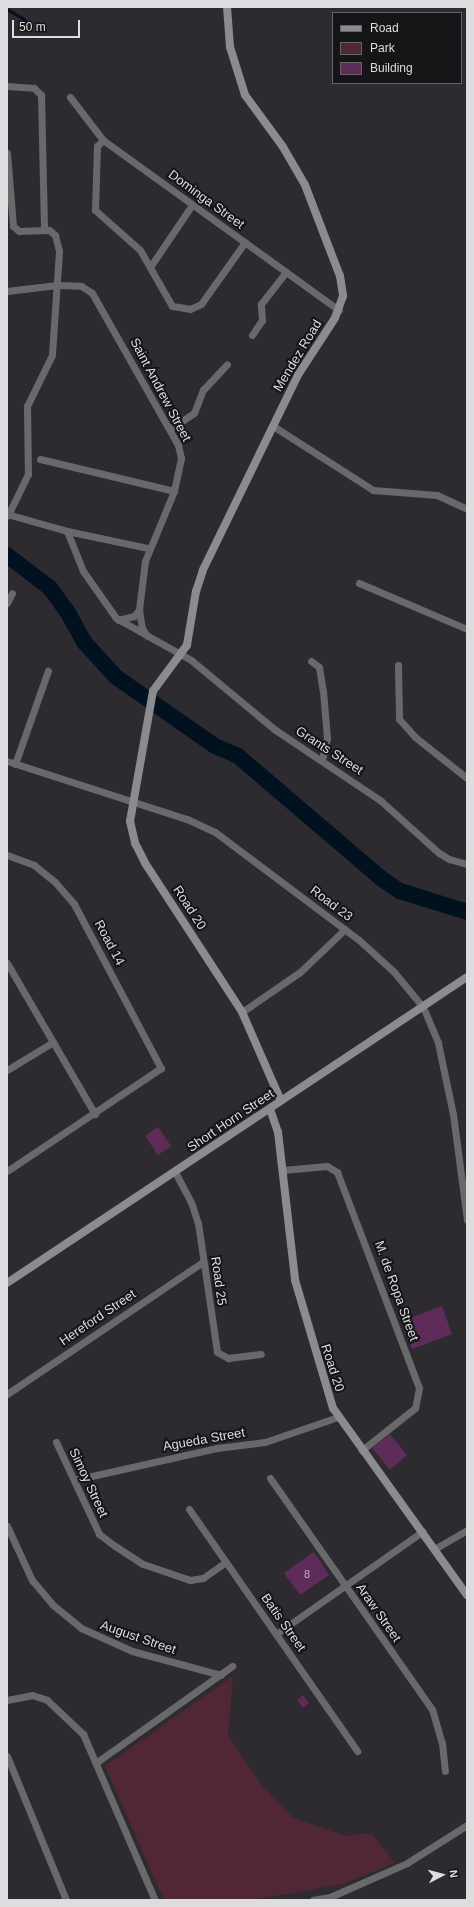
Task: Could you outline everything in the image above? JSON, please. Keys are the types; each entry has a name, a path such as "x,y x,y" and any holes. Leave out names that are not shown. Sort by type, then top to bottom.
{"street":[{"name":"Mendez Road","path":"148,715 153,691 181,653 191,635 199,580 303,365 339,310 344,296 342,285 305,185 283,147 250,104 239,78 230,47 227,7"},
{"path":"7,86 34,88 41,95 44,228"},
{"name":"Dominga Street","path":"70,97 103,140 339,310"},
{"path":"103,140 97,146 95,210 137,247 172,306 190,309 201,304 245,242"},
{"path":"7,153 13,226 18,230 44,228 53,232 57,240 57,285 52,355 27,406 28,474 8,514 67,531 148,548"},
{"path":"150,267 192,205"},
{"path":"252,335 262,320 261,304 286,272"},
{"name":"Saint Andrew Street","path":"7,292 57,285 81,286 92,293 170,429 181,458 174,491 148,548 139,610 142,628 147,636"},
{"path":"170,429 194,413 203,390 227,364"},
{"path":"273,426 372,490 437,495 467,509"},
{"path":"40,459 174,491"},
{"path":"67,531 83,571 118,620 134,616 139,610"},
{"path":"359,583 467,629"},
{"path":"7,603 12,593"},
{"name":"Grants Street","path":"118,620 181,653 274,728 322,759 380,801 439,853 449,860 467,864"},
{"path":"311,661 321,665 327,738 322,759"},
{"path":"398,665 399,720 415,737 467,778"},
{"path":"15,764 48,671"},
{"name":"Road 20","path":"148,715 132,801 131,831 142,858 242,1012 281,1102"},
{"name":"Road 23","path":"7,762 132,801 215,832 345,930 394,972 423,1007 438,1043 450,1092 467,1220"},
{"name":"Road 14","path":"7,855 34,865 55,882 74,904 161,1068 95,1114"},
{"path":"242,1012 300,972 345,930"},
{"path":"7,963 95,1114 7,1171"},
{"name":"Short Horn Street","path":"7,1283 467,977"},
{"path":"7,1070 53,1042"},
{"name":"Road 20","path":"270,1109 278,1132 295,1280 314,1350 338,1417 436,1548 467,1595"},
{"name":"M. de Ropa Street","path":"283,1170 327,1166 337,1172 419,1388 415,1408 362,1450"},
{"name":"Road 25","path":"175,1172 194,1210 217,1352 228,1358 261,1354"},
{"name":"Hereford Street","path":"7,1394 203,1262"},
{"name":"Agueda Street","path":"74,1480 217,1448 265,1442 338,1417"},
{"name":"Simoy Street","path":"56,1442 99,1534 143,1564 190,1580 203,1578 226,1562"},
{"name":"Araw Street","path":"270,1478 432,1709 442,1743 445,1771"},
{"name":"Batis Street","path":"189,1509 357,1751"},
{"name":"August Street","path":"7,1526 32,1580 53,1605 81,1628 132,1651 221,1675"},
{"path":"436,1548 467,1530"},
{"path":"276,1634 423,1531"},
{"path":"97,1762 232,1666"},
{"path":"7,1700 32,1695 47,1700 72,1721 97,1762 155,1900"},
{"path":"7,1756 66,1900"},
{"path":"313,1900 331,1899 407,1863 467,1825"}],"green space":[{"path":"233,1676 228,1736 263,1787 293,1818 346,1836 371,1833 395,1863 343,1884 251,1900 164,1900 105,1766"}],"building":[{"path":"158,1127 171,1146 158,1155 145,1136"},
{"path":"442,1306 452,1334 412,1349 402,1321"},
{"path":"390,1434 407,1455 390,1470 372,1448"},
{"path":"314,1552 329,1575 300,1595 284,1573"},
{"path":"303,1695 309,1703 303,1708 297,1700"}],"waterway":[{"path":"7,9 24,19 29,26"},
{"path":"7,555 50,588 67,611 84,642 116,677 215,746 238,756 382,879 400,891 467,912"}]}
